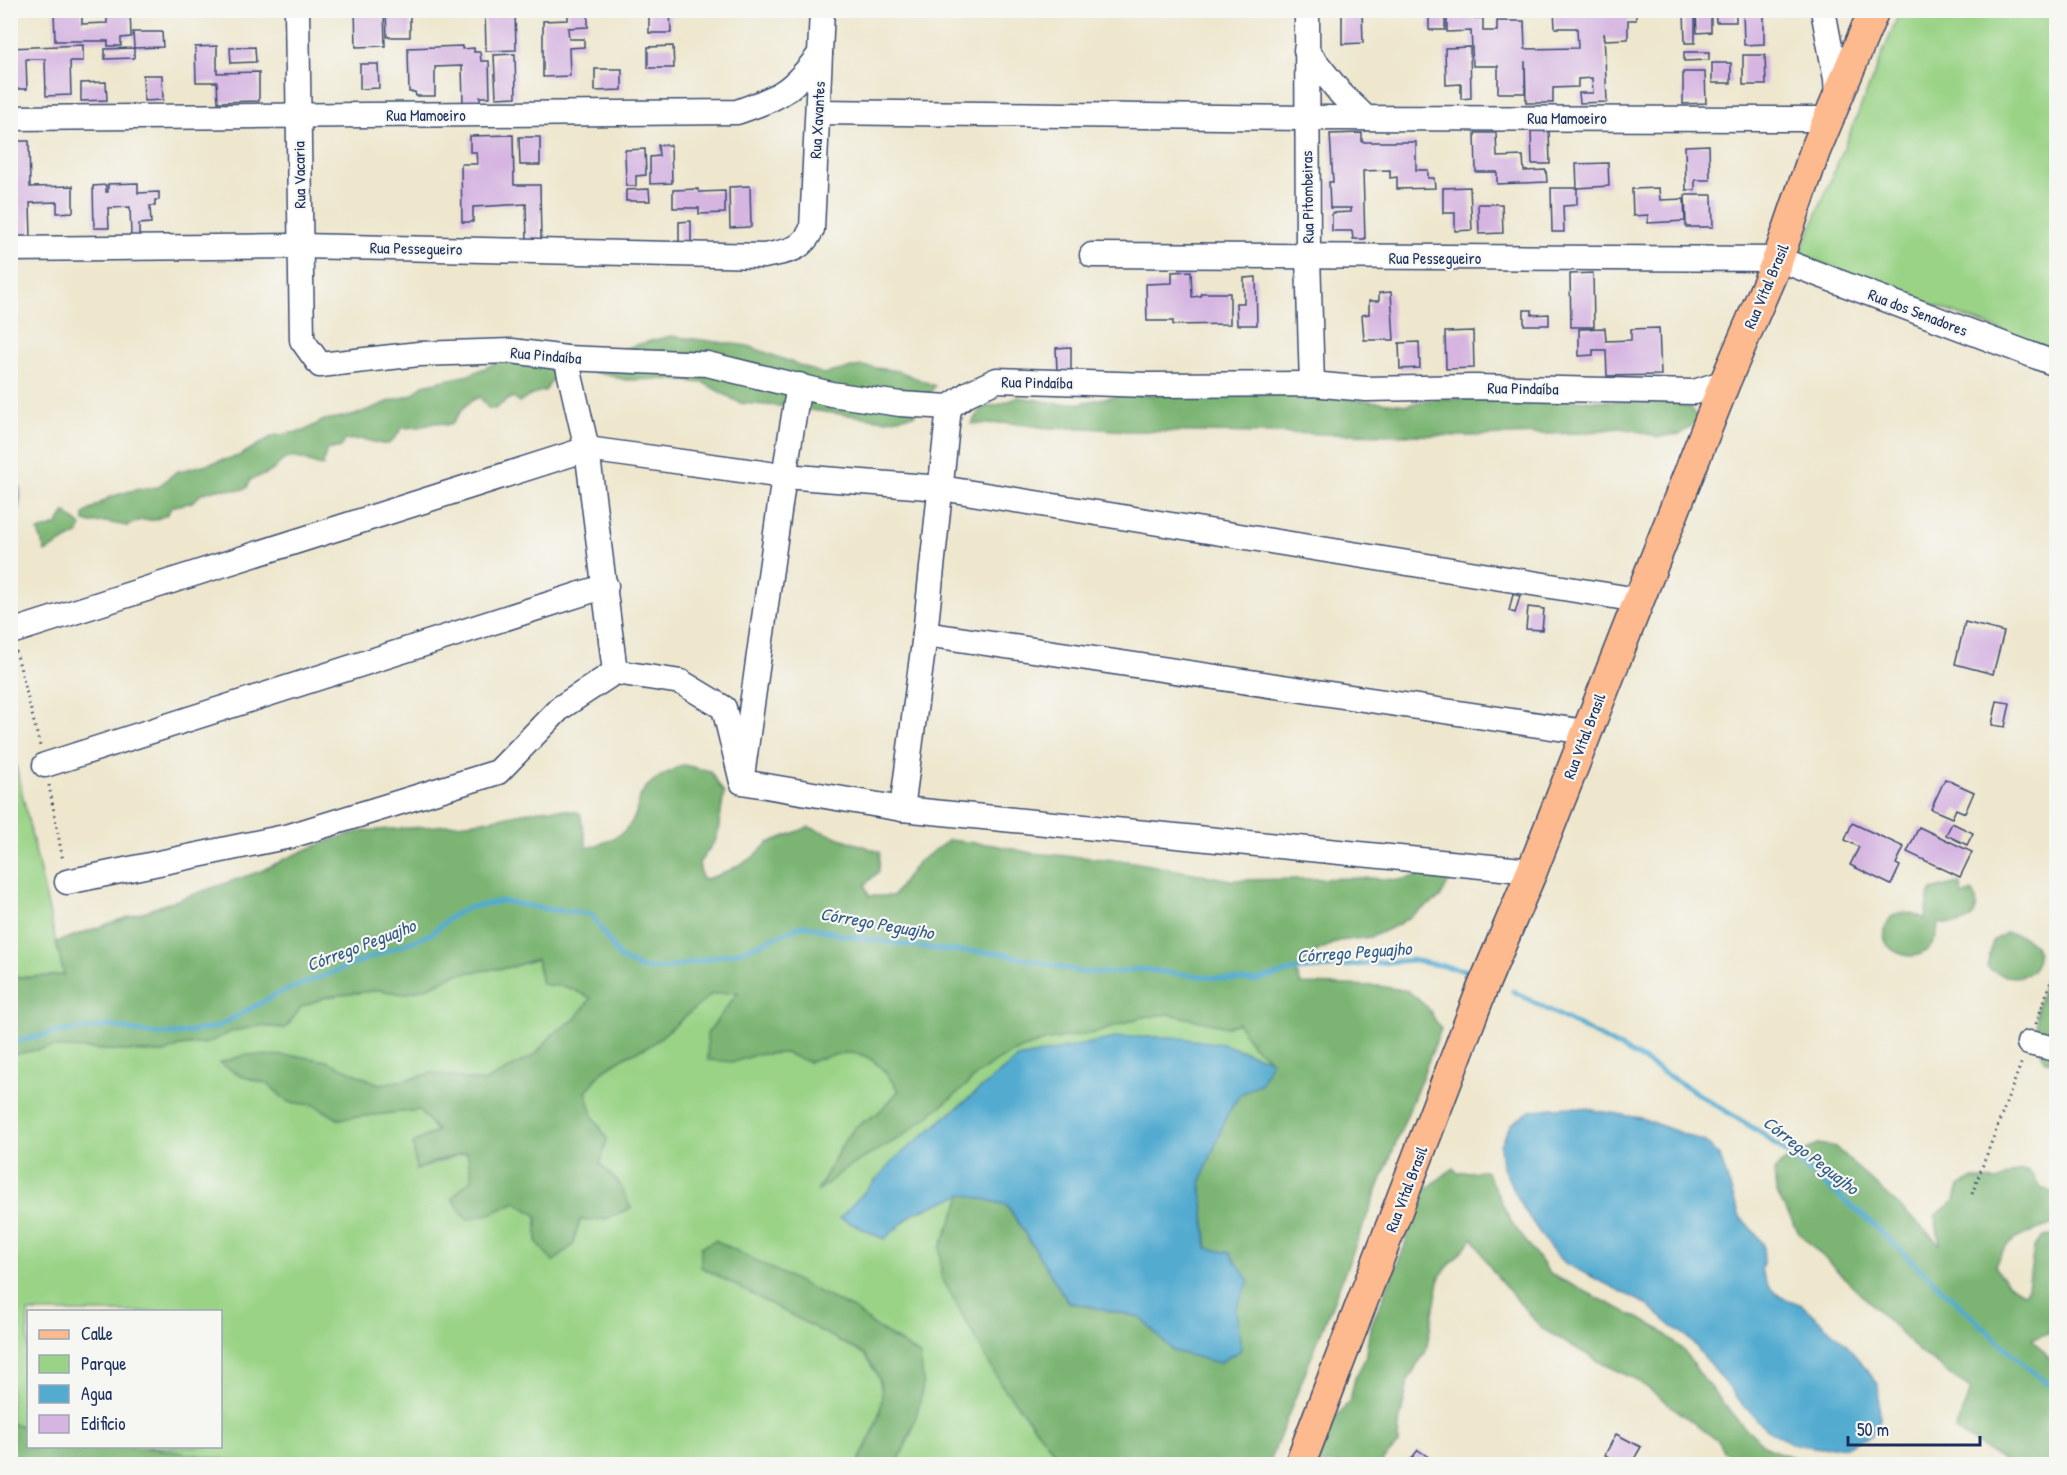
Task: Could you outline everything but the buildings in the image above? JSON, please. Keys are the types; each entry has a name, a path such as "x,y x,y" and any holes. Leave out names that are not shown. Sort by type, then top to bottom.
{"main road":[{"name":"Rua Vital Brasil","path":"1299,1464 1482,989 1532,871 1725,382 1778,259 1815,151 1874,10"}],"street":[{"name":"Rua Vacaria","path":"297,10 302,340"},
{"name":"Rua Xavantes","path":"812,230 822,10"},
{"name":"Rua Pitombeiras","path":"1307,10 1306,118 1312,384"},
{"path":"1823,10 1836,79 1833,109"},
{"path":"1306,50 1341,94 1366,118"},
{"name":"Rua Mamoeiro","path":"10,118 737,112 769,101 785,92 802,78 820,54"},
{"name":"Rua Mamoeiro","path":"818,112 1366,118 1833,109"},
{"name":"Rua Pessegueiro","path":"10,249 300,246 764,256 795,249 806,242 812,230"},
{"name":"Rua Pessegueiro","path":"1092,255 1778,259"},
{"name":"Rua dos Senadores","path":"1778,259 2056,364"},
{"name":"Rua Pindaíba","path":"302,340 320,365 419,354 500,352 566,358 706,364 831,394 900,404 949,407 969,393 997,380 1148,385 1312,384 1366,389 1474,387 1694,392 1725,382"},
{"path":"566,358 587,449 615,672"},
{"path":"742,782 784,476 799,385"},
{"path":"902,809 925,634 949,407"},
{"path":"11,632 587,449 784,476 941,488 1638,600"},
{"path":"45,765 606,586"},
{"path":"925,634 1586,732"},
{"path":"67,882 290,836 498,772 560,708 615,672 681,682 724,708 742,782"},
{"path":"742,782 902,809 1532,871"},
{"path":"2029,1043 2056,1049"}],"path":[{"path":"1972,1194 2056,967"}],"green space":[{"path":"1900,11 2056,11 2056,351 1800,255"},
{"path":"671,336 748,346 823,374 861,366 899,371 935,386 914,415 886,420 740,403 704,383 665,379 626,380 588,370 616,352"},
{"path":"505,359 557,360 557,372 545,391 519,402 513,397 495,409 488,408 480,397 464,407 453,423 402,428 387,444 361,439 345,440 341,447 326,450 323,466 300,459 286,459 272,471 250,480 247,488 217,489 203,493 192,502 171,507 168,514 155,520 140,520 127,526 84,521 84,514 110,497 134,490 158,487 176,472 239,456 273,436 304,431 324,420 355,415 412,395 423,385 469,375"},
{"path":"1306,394 1407,405 1450,398 1671,402 1691,408 1699,421 1680,434 1656,437 1620,428 1581,433 1471,436 1127,431 1049,428 1010,423 971,424 981,408 1019,397 1060,404 1080,403 1121,395"},
{"path":"65,512 81,526 79,533 45,552 38,531 57,525"},
{"path":"10,740 56,942 64,975 11,978"},
{"path":"683,765 710,771 724,793 717,838 699,863 702,880 722,874 752,858 768,843 809,827 880,852 879,871 865,885 869,896 893,896 917,863 949,840 994,845 1031,853 1128,861 1231,880 1368,878 1399,880 1457,867 1440,898 1397,925 1371,937 1339,941 1317,951 1296,970 1301,984 1380,986 1408,991 1427,1007 1441,1029 1269,1464 1064,1464 1000,1383 941,1276 940,1248 963,1194 1007,1205 1068,1302 1140,1317 1174,1351 1219,1362 1201,1181 1227,1115 1239,1095 1261,1083 1272,1061 1252,1045 1238,1023 1227,1027 1169,1014 1142,1017 1093,1033 1047,1040 1023,1048 979,1073 960,1091 901,1137 845,1169 817,1192 840,1149 855,1127 878,1113 899,1091 880,1066 871,1059 851,1053 809,1062 785,1053 758,1054 734,1062 708,1060 707,1034 738,992 712,994 651,1045 626,1056 604,1070 586,1091 593,1116 607,1139 600,1164 619,1183 631,1208 605,1219 580,1220 573,1245 553,1262 537,1242 537,1216 516,1202 492,1213 467,1220 452,1198 472,1178 467,1152 416,1170 413,1143 437,1131 419,1110 338,1119 315,1105 288,1102 268,1084 241,1076 219,1063 245,1055 298,1056 327,1061 379,1084 432,1073 484,1082 535,1055 553,1034 575,1019 591,998 567,987 542,984 537,959 511,967 456,974 431,986 404,994 379,990 326,997 301,1007 286,1028 260,1026 233,1031 208,1043 179,1046 165,1053 51,1047 11,1055 10,978 64,975 56,942 261,871 310,848 362,831 457,824 557,809 580,813 587,848 608,841 625,830 635,815 644,790 659,777"},
{"path":"1961,884 1962,896 1973,892 1977,906 1971,918 1960,924 1938,923 1934,941 1921,954 1906,955 1888,945 1885,940 1886,926 1893,916 1903,912 1925,919 1928,897 1932,890"},
{"path":"2006,933 2018,935 2030,941 2037,951 2036,964 2026,974 2006,976 1987,967 1993,941"},
{"path":"537,959 542,984 567,987 591,998 575,1019 553,1034 535,1055 484,1082 432,1073 379,1084 298,1056 272,1056 241,1076 268,1084 288,1102 315,1105 338,1119 419,1110 437,1131 416,1170 467,1152 472,1178 492,1213 516,1202 537,1216 537,1242 573,1245 580,1220 605,1219 619,1183 600,1164 607,1139 593,1116 586,1091 604,1070 626,1056 651,1045 712,994 739,991 707,1034 734,1062 758,1054 785,1053 809,1062 851,1053 871,1059 880,1066 899,1091 878,1113 855,1127 818,1190 845,1169 901,1137 960,1091 979,1073 1000,1059 1047,1040 1093,1033 1142,1017 1169,1014 1227,1027 1238,1023 1252,1045 1272,1061 1223,1044 1069,1049 1018,1058 897,1157 840,1218 884,1239 914,1213 963,1194 940,1248 1000,1383 1064,1464 897,1464 911,1434 923,1382 898,1340 875,1327 855,1310 702,1267 864,1354 877,1374 882,1398 877,1420 858,1464 252,1464 150,1448 222,1448 222,1310 27,1310 27,1427 11,1424 10,1055 51,1047 165,1053 179,1046 208,1043 233,1031 260,1026 285,1028 301,1007 326,997 379,990 404,994 431,986 456,974 511,967"},
{"path":"2046,975 2056,976 2056,1062 2045,1061 2036,1040 2037,1008"},
{"path":"1818,1144 1835,1147 1940,1244 1935,1216 1955,1200 1959,1186 1970,1180 1997,1181 2013,1173 2025,1171 2031,1174 2043,1188 2056,1194 2056,1223 2028,1233 2012,1242 2005,1248 1995,1266 2015,1289 2024,1293 2028,1288 2034,1247 2043,1237 2056,1234 2056,1286 2053,1290 2053,1300 2057,1315 2056,1326 2049,1334 2032,1339 2056,1366 2056,1464 2008,1464 1955,1430 1971,1390 1919,1351 1799,1233 1776,1192 1774,1171 1781,1163"},
{"path":"1453,1168 1459,1174 1486,1171 1512,1223 1550,1274 1658,1328 1683,1350 1704,1380 1740,1423 1769,1449 1805,1461 1837,1464 1740,1464 1722,1450 1718,1441 1635,1379 1605,1365 1541,1328 1494,1273 1473,1238 1440,1276 1426,1351 1409,1378 1399,1424 1398,1444 1382,1464 1315,1464 1330,1424 1350,1401 1355,1378 1365,1359 1370,1328 1404,1248 1411,1220 1424,1191"},
{"path":"715,1240 855,1310 875,1327 920,1355 923,1381 919,1405 897,1464 858,1464 877,1420 882,1398 877,1374 864,1354 701,1267 701,1247"},
{"path":"11,1424 27,1427 27,1448 150,1448 252,1464 35,1464 11,1460"}],"water":[{"path":"11,477 19,487 20,501 16,529 11,534"},
{"path":"1120,1037 1173,1037 1223,1044 1272,1061 1261,1083 1239,1095 1227,1115 1201,1181 1207,1248 1230,1253 1249,1281 1236,1308 1241,1350 1219,1363 1173,1351 1140,1317 1068,1302 1007,1205 963,1194 914,1213 884,1239 840,1218 897,1157 1018,1058"},
{"path":"1575,1107 1641,1118 1705,1142 1720,1157 1740,1217 1763,1245 1764,1260 1761,1270 1768,1286 1781,1297 1802,1305 1846,1344 1878,1384 1880,1419 1871,1436 1847,1446 1821,1448 1793,1444 1765,1428 1744,1406 1689,1338 1646,1304 1566,1264 1550,1248 1523,1208 1502,1166 1500,1145 1511,1124 1530,1111"}],"waterway":[{"name":"Córrego Peguajho","path":"10,1043 57,1032 111,1026 150,1034 177,1034 217,1027 277,994 431,934 452,916 467,908 502,901 591,914 620,958 642,969 668,968 742,951 804,925 840,935 942,950 999,953 1081,972 1110,973 1140,969 1254,981 1296,970 1411,960 1475,972"},
{"name":"Córrego Peguajho","path":"1513,991 1638,1057 1763,1134 1866,1218 2023,1364 2056,1390"}]}
